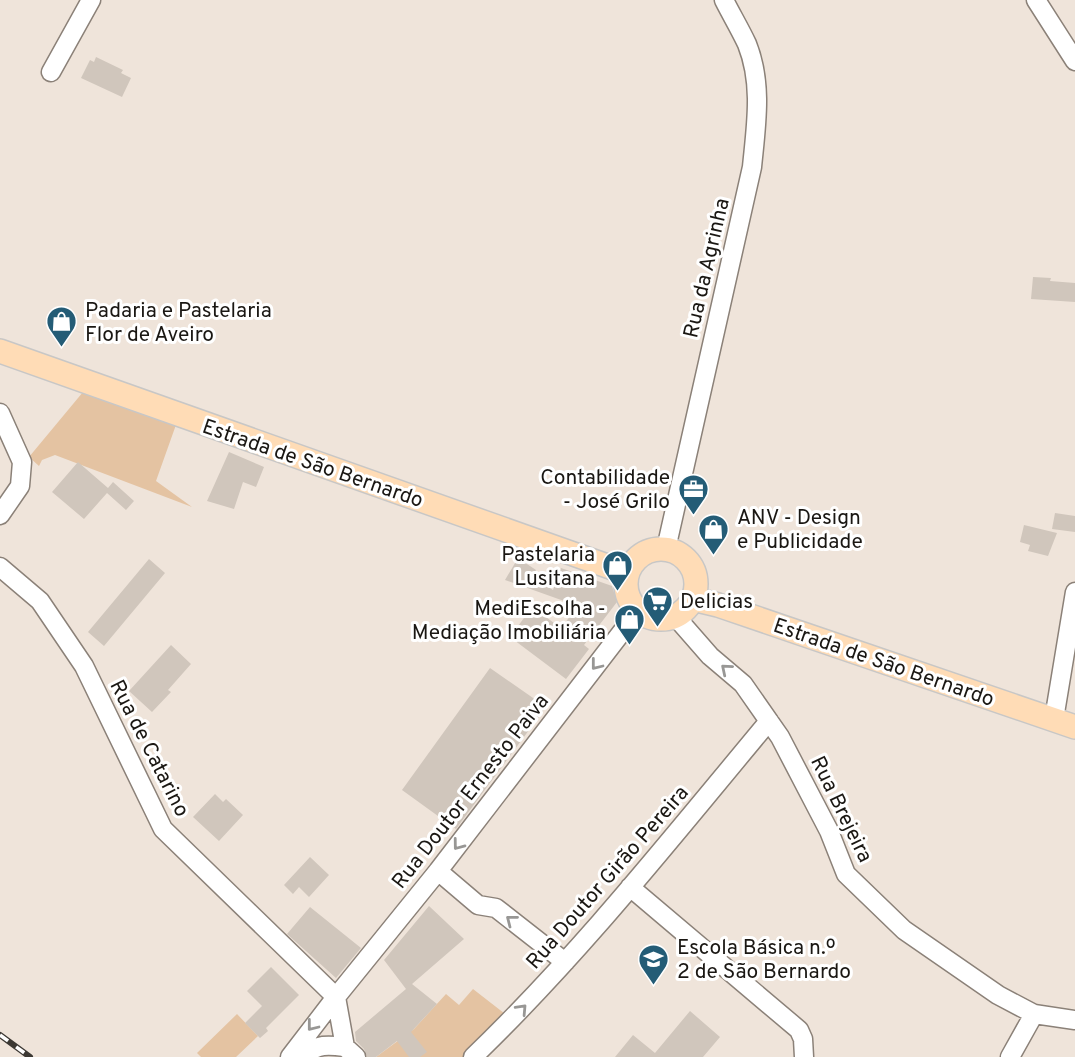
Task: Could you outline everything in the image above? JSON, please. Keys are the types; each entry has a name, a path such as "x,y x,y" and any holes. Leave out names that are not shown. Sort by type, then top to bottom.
{"main road":[{"name":"Estrada de São Bernardo","path":"0,352 627,573"},
{"path":"656,549 666,549 685,559 692,567 695,577 693,598 682,612 675,616 656,619 638,611 627,594 627,573 638,557 656,549"},
{"name":"Estrada de São Bernardo","path":"693,598 1064,723"}],"street":[{"path":"51,72 91,0"},
{"name":"Rua da Agrinha","path":"666,549 752,167 758,104 755,74 747,44 724,0"},
{"path":"1036,0 1075,61"},
{"path":"0,413 22,463 20,486 0,515"},
{"name":"Rua de Catarino","path":"0,567 40,601 84,666 163,829 335,997"},
{"path":"1064,723 1075,592"},
{"name":"Rua Doutor Ernesto Paiva","path":"290,1057 335,997 438,871 638,611"},
{"name":"Rua Brejeira","path":"675,616 710,656 743,684 780,737 829,831 846,874 904,930 998,995 1034,1014 1075,1020"},
{"name":"Rua Doutor Girão Pereira","path":"473,1057 520,1012 565,962 769,721"},
{"path":"438,871 478,905 496,908 565,962"},
{"path":"630,887 799,1030 803,1039 804,1057"},
{"path":"335,997 350,1052"},
{"path":"1010,1057 1034,1014"},
{"path":"305,1057 311,1049 328,1044 350,1052"}],"shaded area":[{"path":"83,392 177,422 156,481 192,507 55,455 42,460 39,466 29,457"},
{"path":"473,989 509,1017 468,1057 376,1057 414,1029 446,994 459,1005"},
{"path":"237,1014 258,1036 236,1057 201,1057 197,1053"}],"building":[{"path":"96,57 123,70 121,73 131,78 122,97 81,78 90,60 94,62"},
{"path":"1033,277 1075,283 1075,302 1031,299"},
{"path":"229,452 264,467 256,487 243,482 234,509 207,501"},
{"path":"78,462 108,488 113,482 134,501 126,510 107,493 84,519 52,492"},
{"path":"1055,513 1075,516 1075,532 1052,529"},
{"path":"1024,525 1057,533 1048,556 1028,551 1030,545 1020,542"},
{"path":"518,558 536,570 532,577 553,590 561,568 612,586 617,602 584,645 589,649 566,679 510,637 532,607 561,628 578,606 505,580"},
{"path":"149,559 165,573 104,646 88,632"},
{"path":"171,645 191,664 168,690 171,692 152,712 129,691"},
{"path":"490,668 546,707 456,829 402,790"},
{"path":"215,794 223,802 226,799 243,815 219,841 193,817"},
{"path":"310,857 329,875 309,897 299,887 293,894 284,885"},
{"path":"429,906 464,939 412,984 437,1004 411,1032 427,1052 420,1057 409,1057 397,1041 376,1057 367,1057 356,1041 355,1032 406,989 384,960"},
{"path":"310,907 361,948 336,978 287,934"},
{"path":"271,967 299,995 266,1028 268,1031 260,1038 245,1023 262,1006 247,991"},
{"path":"690,1011 720,1037 703,1057 615,1057 633,1035 655,1053"}],"railway":[{"path":"0,1035 30,1057"}],"place":[{"name":"Padaria e Pastelaria Flor de Aveiro","path":"62,349"},
{"name":"Contabilidade - José Grilo","path":"693,516"},
{"name":"ANV - Design e Publicidade","path":"714,556"},
{"name":"Pastelaria Lusitana","path":"618,593"},
{"name":"Delicias","path":"657,628"},
{"name":"MediEscolha - Mediação Imobiliária","path":"629,647"},
{"name":"Escola Básica n.º 2 de São Bernardo","path":"654,986"}]}
